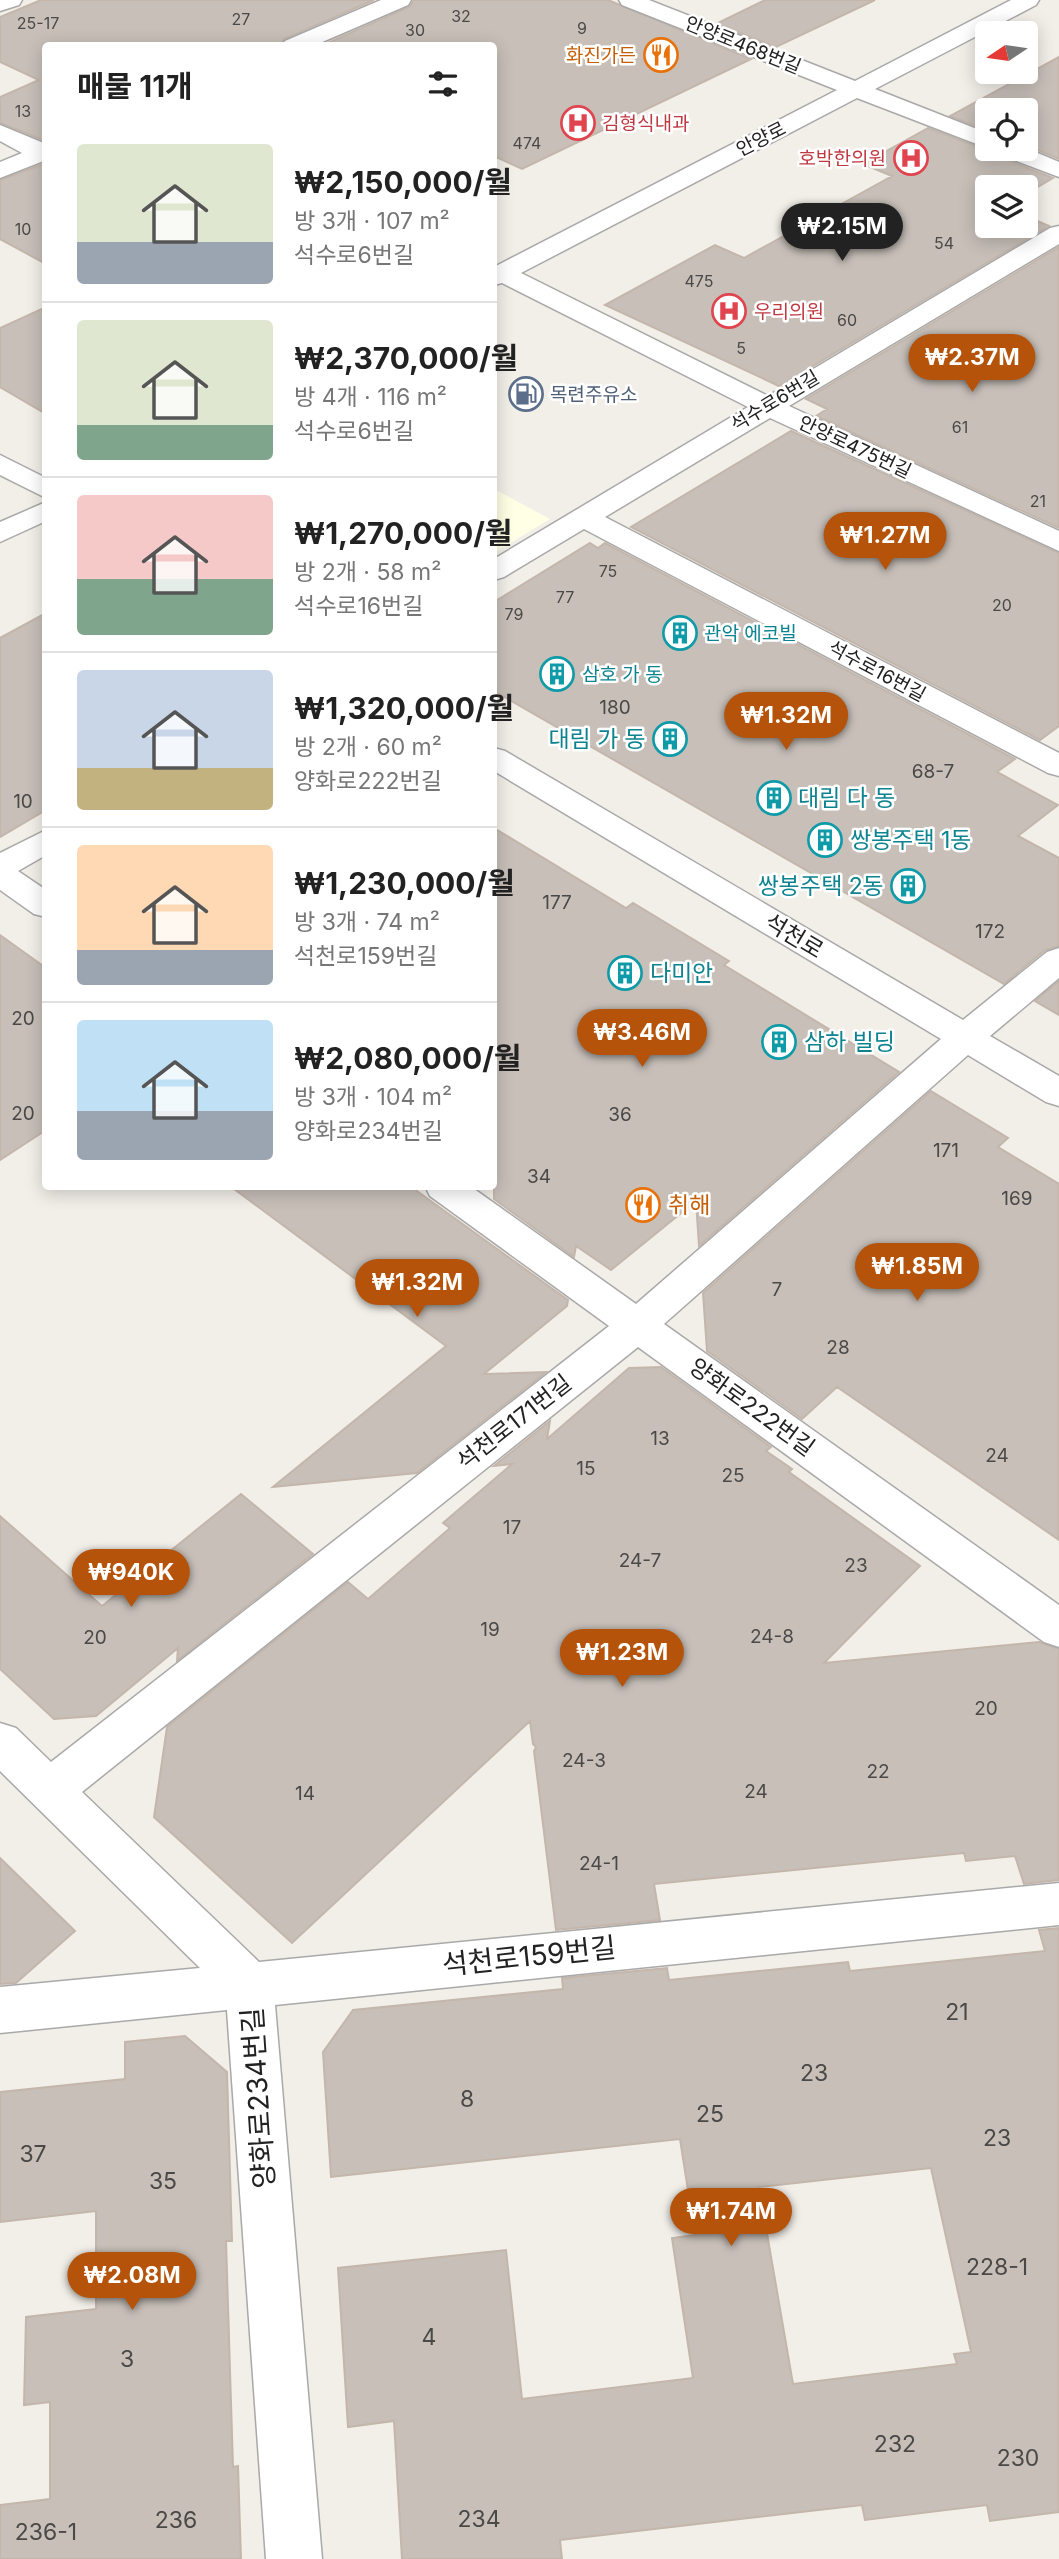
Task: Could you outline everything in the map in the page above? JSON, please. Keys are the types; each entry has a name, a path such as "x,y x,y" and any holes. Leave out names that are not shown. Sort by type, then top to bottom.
{"street":[{"path":"0,4 11,0"},
{"path":"302,42 400,0"},
{"name":"안양로468번길","path":"630,0 975,136"},
{"name":"안양로","path":"498,275 1028,0"},
{"path":"0,132 42,152"},
{"path":"0,171 42,152"},
{"path":"1036,161 1059,170"},
{"name":"석수로6번길","path":"497,570 1059,233"},
{"name":"안양로475번길","path":"498,275 767,406 1059,542"},
{"path":"0,463 42,488"},
{"path":"0,533 42,512"},
{"name":"석수로16번길","path":"583,517 1059,766"},
{"name":"석천로","path":"497,760 1059,1093"},
{"path":"0,867 42,842"},
{"path":"0,874 42,903"},
{"path":"965,1038 1059,960"},
{"name":"석천로171번길","path":"50,1790 638,1325 965,1038"},
{"name":"양화로222번길","path":"449,1190 1059,1629"},
{"name":"양화로234번길","path":"0,1742 249,1984 294,2559"},
{"name":"석천로159번길","path":"0,2010 1059,1904"}],"shaded area":[{"path":"497,491 550,519 497,551"}],"building":[{"path":"41,0 374,0 282,42 42,42 42,139 0,123 0,97 39,80 0,62 0,17"},
{"path":"414,0 608,0 751,59 522,169 497,157 497,42 330,42 409,7"},
{"path":"765,0 875,0 776,47 716,24"},
{"path":"1059,57 1059,159 1038,150 1038,98 983,98 1009,84 1038,84 1038,68"},
{"path":"975,102 975,125 950,116"},
{"path":"928,128 975,146 975,161 1010,161 1053,178 1038,187 1038,175 975,175 975,238 1029,238 779,386 605,305 715,245 744,258 892,176 863,164"},
{"path":"42,164 42,262 0,239 0,180"},
{"path":"1038,221 1049,226 1038,233"},
{"path":"1059,247 1059,528 816,416 827,409 806,399"},
{"path":"42,309 42,412 0,387 0,328"},
{"path":"791,431 1059,553 1059,726 1040,740 631,527"},
{"path":"590,543 598,548 605,543 1015,759 997,772 1058,805 1018,836 1059,858 1059,946 1045,950 1004,984 497,693 497,600"},
{"path":"42,615 42,812 0,837 0,638"},
{"path":"497,830 626,908 633,903 729,961 724,965 899,1072 699,1246 696,1201 611,1270 576,1246 574,1257 494,1199 494,1190 497,1190"},
{"path":"0,935 42,965 42,1133 0,1160"},
{"path":"1059,981 1059,1015 1035,1001"},
{"path":"931,1091 1008,1138 998,1147 1059,1184 1059,1540 837,1387 802,1419 707,1351 703,1293"},
{"path":"235,1190 416,1190 568,1300 567,1306 484,1374 546,1372 417,1473 273,1487 446,1346"},
{"path":"661,1367 771,1447 766,1451 792,1469 789,1472 920,1566 824,1663 1039,1642 1059,1649 1059,1880 1024,1884 1015,1856 966,1861 964,1853 654,1884 660,1920 556,1930 534,1751 536,1747 533,1744 530,1721 292,1943 154,1817 167,1727 348,1582 368,1599 450,1528 443,1523 512,1464 494,1466 550,1421 547,1439 629,1368"},
{"path":"241,1494 313,1554 177,1661 178,1648 96,1716 54,1719 0,1669 0,1516 102,1606"},
{"path":"0,1858 75,1931 16,1983 0,1984"},
{"path":"1059,1928 1059,2512 990,2521 987,2505 865,2520 862,2505 560,2540 562,2559 402,2559 394,2421 348,2427 338,2268 506,2250 522,2399 693,2378 672,2238 695,2235 680,2139 331,2177 323,2052 353,2010 563,1989 562,1978 667,1968 669,1980 848,1962 850,1971 1045,1951 1039,1930","holes":["931,2168 971,2352 954,2354 957,2364 793,2384 759,2187"]},
{"path":"185,2036 227,2072 232,2241 226,2241 233,2467 238,2466 241,2559 0,2559 0,2505 50,2499 50,2402 24,2405 26,2317 96,2309 96,2211 0,2222 0,2092 125,2079 125,2042"}],"place":[{"name":"화진가든","path":"661,55"},
{"name":"김형식내과","path":"578,123"},
{"name":"호박한의원","path":"911,158"},
{"name":"우리의원","path":"729,311"},
{"name":"목련주유소","path":"526,394"},
{"name":"관악 에코빌","path":"680,633"},
{"name":"삼호 가 동","path":"557,674"},
{"name":"대림 가 동","path":"670,739"},
{"name":"대림 다 동","path":"774,798"},
{"name":"쌍봉주택 1동","path":"825,840"},
{"name":"쌍봉주택 2동","path":"908,886"},
{"name":"다미안","path":"625,973"},
{"name":"삼하 빌딩","path":"779,1042"},
{"name":"취해","path":"643,1205"}]}
